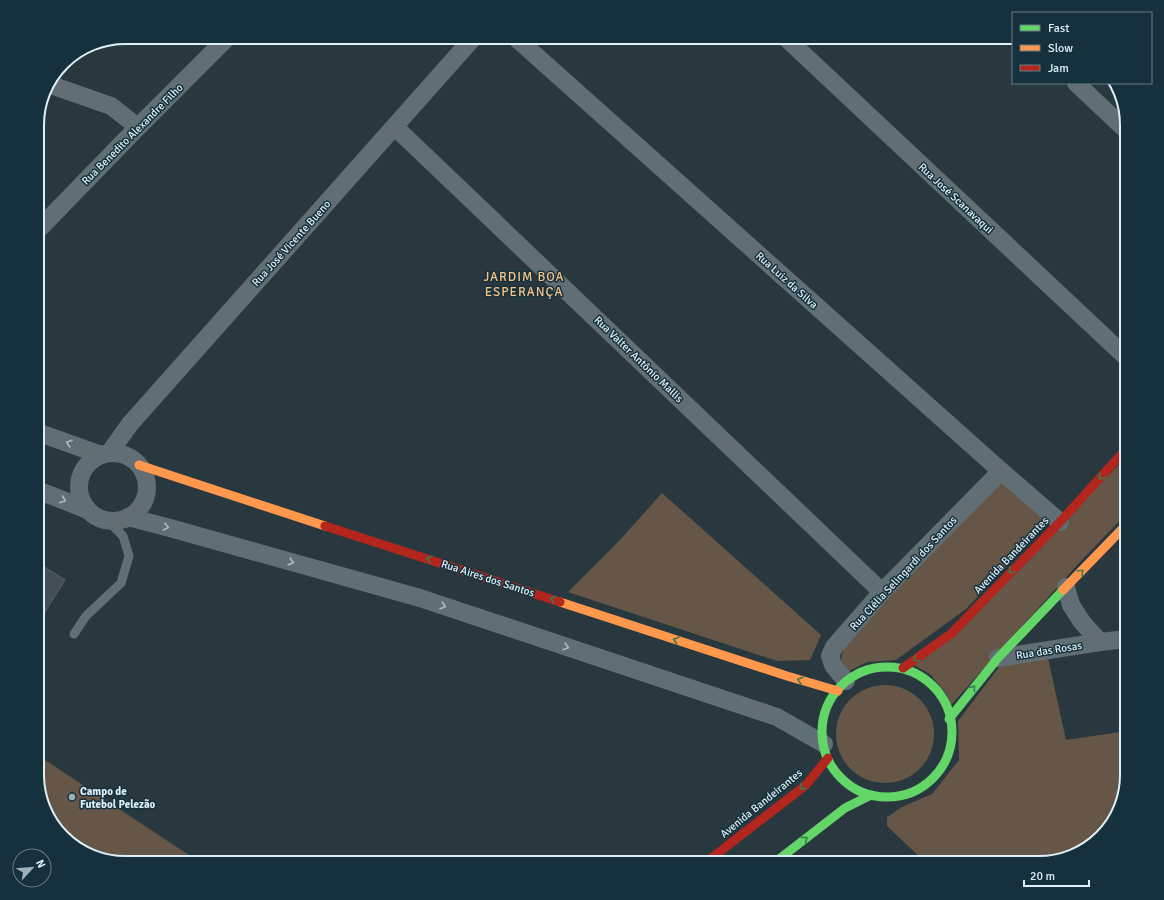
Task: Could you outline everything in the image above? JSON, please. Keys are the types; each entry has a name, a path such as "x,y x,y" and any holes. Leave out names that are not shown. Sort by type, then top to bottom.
{"main road":[{"name":"Avenida Bandeirantes","path":"903,668 952,633 1060,522 1120,456"},
{"name":"Rua Aires dos Santos","path":"139,465 787,676 842,686"},
{"path":"949,719 998,658 1120,531"},
{"path":"903,668 928,682 938,692 946,705 952,734 950,748 945,762 937,775 920,788 900,796 885,797 871,795 857,790 845,782 836,771 826,751 823,730 825,716 830,702 842,686 860,674 873,669 903,668"},
{"name":"Avenida Bandeirantes","path":"714,856 806,785 826,751"},
{"path":"783,856 845,808 871,795"}],"street":[{"name":"Rua Benedito Alexandre Filho","path":"44,224 221,44"},
{"name":"Rua José Vicente Bueno","path":"106,453 130,424 468,44"},
{"name":"Rua Luiz da Silva","path":"523,44 1060,522"},
{"name":"Rua José Scanavaqui","path":"792,44 1120,351"},
{"path":"1077,84 1120,124"},
{"path":"54,86 111,106 138,127"},
{"name":"Rua Valter Antônio Mallis","path":"395,127 882,592"},
{"name":"Rua Aires dos Santos","path":"44,434 106,453 123,454 139,465"},
{"path":"88,510 82,501 79,490 80,479 84,468 92,460 106,453"},
{"path":"44,493 88,510 97,517 108,520 118,520 128,517 136,512 142,504 146,494 147,484 139,465"},
{"name":"Rua Clélia Selingardi dos Santos","path":"842,686 830,656 834,647 882,592 1001,471"},
{"path":"128,517 420,598 777,717 826,751"},
{"name":"Rua das Rosas","path":"1066,587 1071,605 1082,622 1100,642"},
{"name":"Rua das Rosas","path":"998,658 1120,640"}],"lane":[{"path":"74,634 86,616 121,583 130,556 123,536 108,520"}],"shaded area":[{"path":"1120,464 1120,520 1079,563 951,705 947,695 931,675 914,665"},
{"path":"1001,479 1049,521 966,609 896,660 867,662 849,671 841,660 844,644"},
{"path":"662,493 821,635 810,660 777,661 568,592 619,541"},
{"path":"1048,658 1066,740 1120,732 1120,775 1114,806 1103,824 1092,836 1075,848 1065,852 1044,856 919,856 887,826 887,817 902,807 932,794 959,760 958,721 1003,662"},
{"path":"885,685 904,688 920,699 931,715 934,734 931,753 920,769 904,780 885,783 866,780 850,769 839,753 836,734 839,715 850,699 866,688"},
{"name":"Campo de Futebol Pelezão","path":"44,759 190,856 120,856 99,852 85,845 64,828 50,806 44,780"}],"building":[{"path":"44,566 65,580 44,614"}],"traffic: fast":[{"path":"949,719 998,658 1063,590"},
{"path":"887,667 912,672 933,686 947,707 952,732 947,757 933,778 912,792 887,797 862,792 841,778 827,757 822,732 827,707 841,686 862,672 887,667"},
{"path":"783,856 845,808 871,795"}],"traffic: slow":[{"path":"139,465 325,526"},
{"path":"1063,590 1120,531"},
{"path":"560,602 787,676 838,691"}],"traffic: jam":[{"path":"903,668 952,633 1060,522 1120,456"},
{"path":"325,526 560,602"},
{"path":"714,856 806,785 828,758"}],"place":[{"name":"Campo de Futebol Pelezão","path":"72,797"}],"district":[{"name":"JARDIM BOA ESPERANÇA","path":"524,284"}]}
